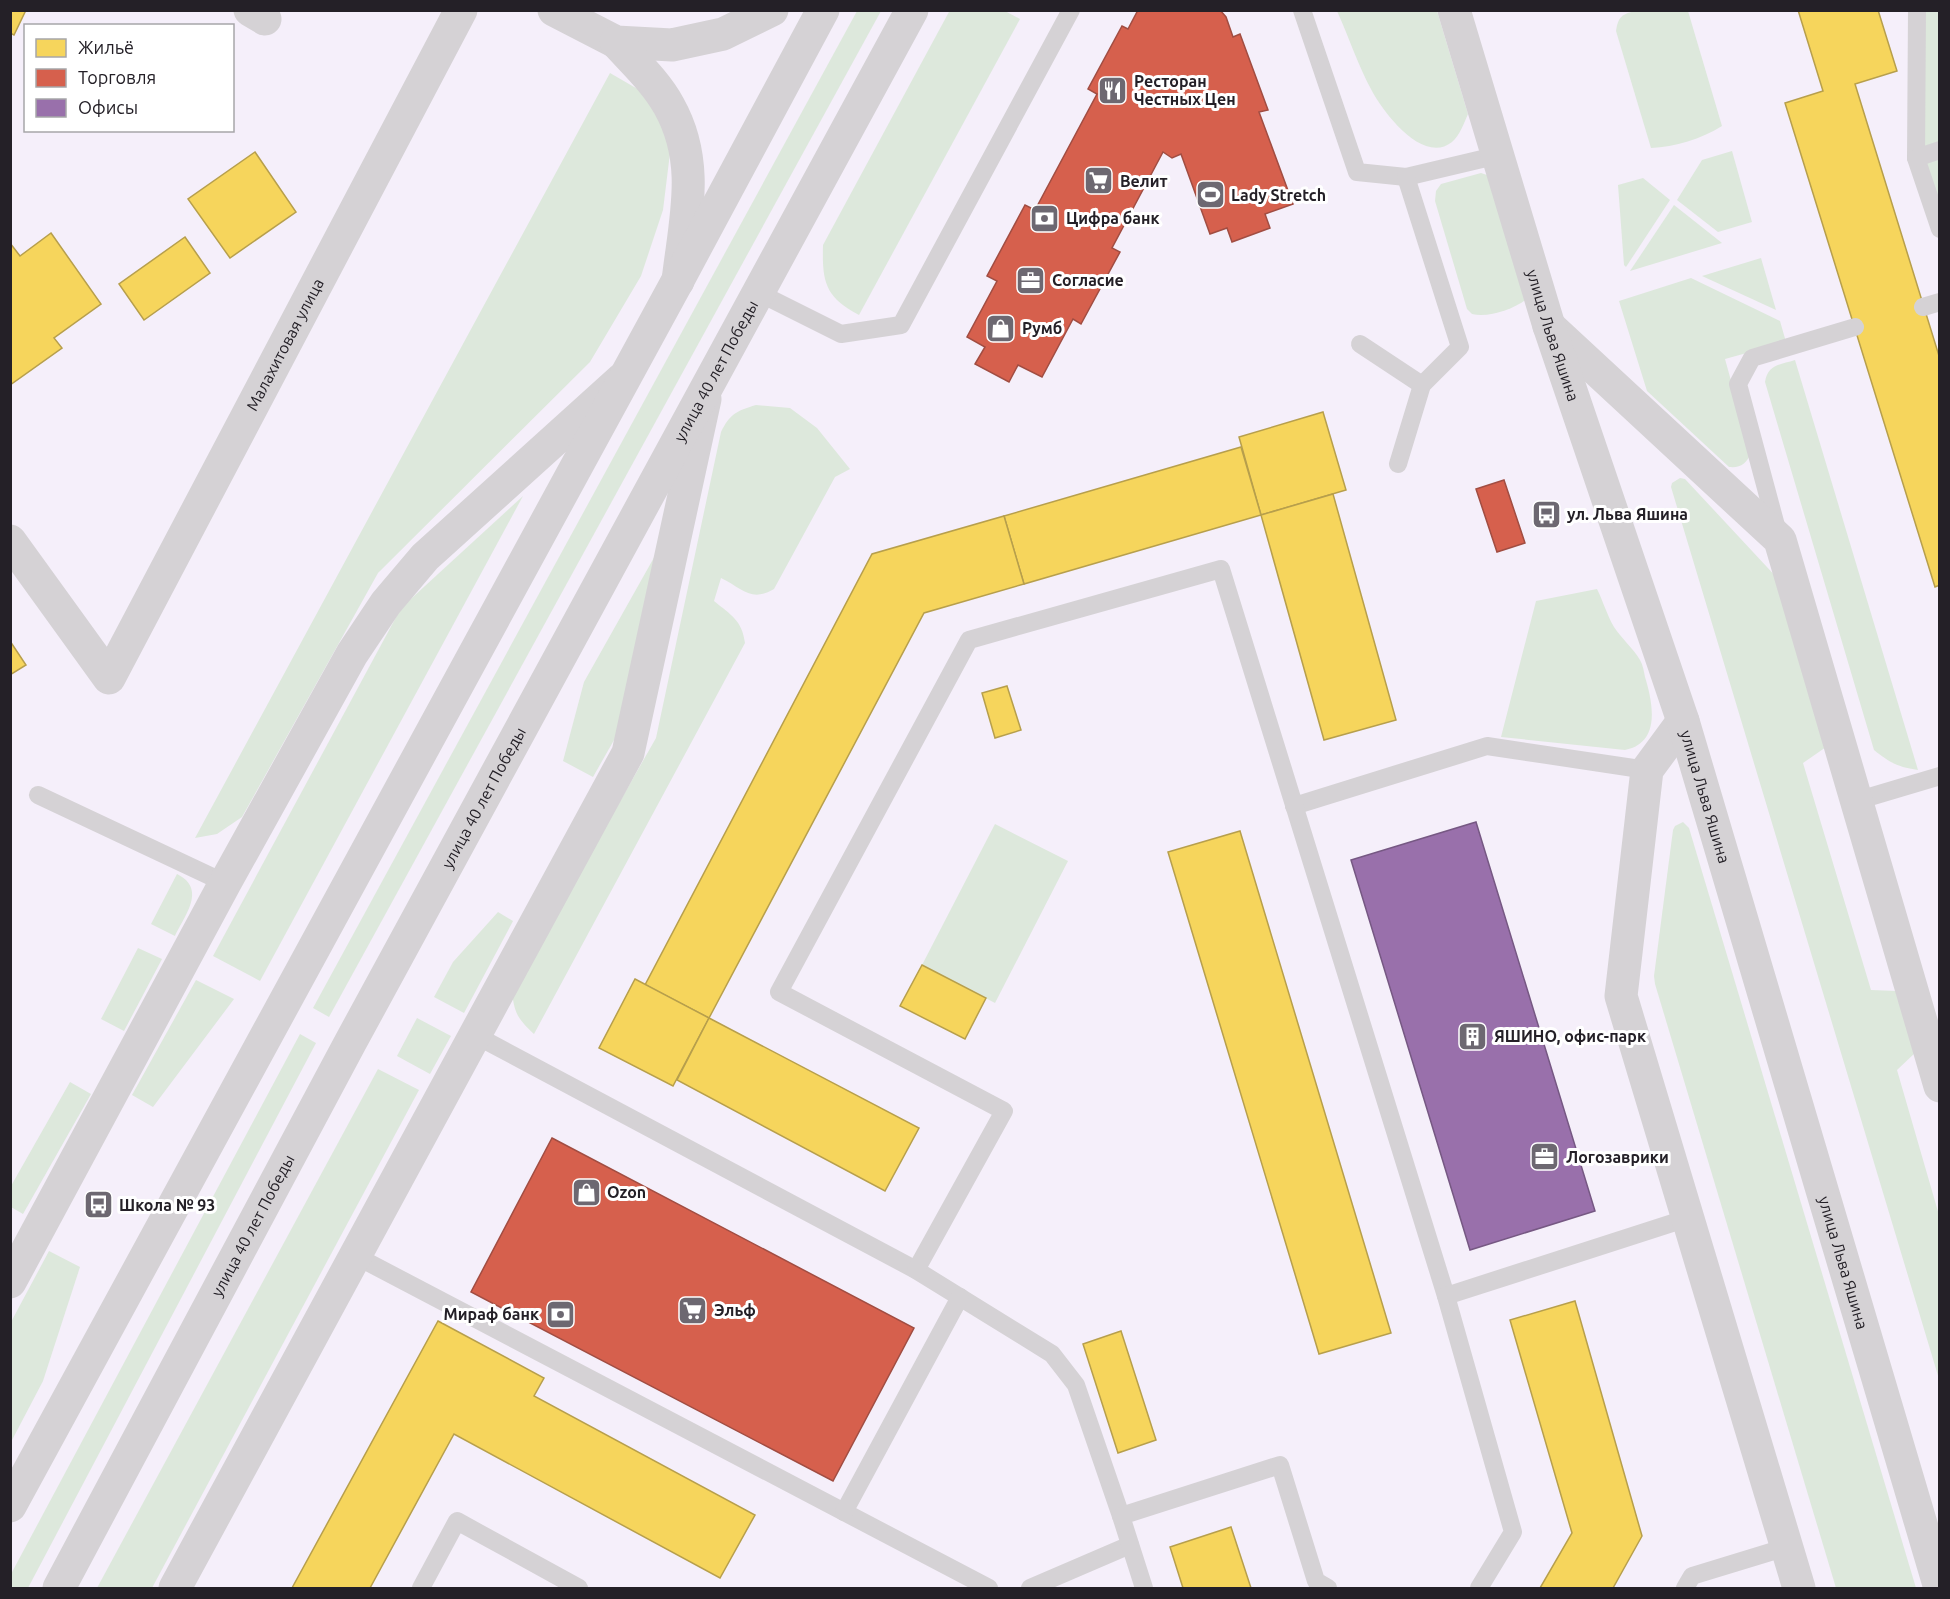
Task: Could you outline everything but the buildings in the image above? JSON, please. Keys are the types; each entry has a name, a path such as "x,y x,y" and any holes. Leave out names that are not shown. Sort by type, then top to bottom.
{"street":[{"name":"Малахитовая улица","path":"10,541 109,678 461,10"},
{"path":"554,10 616,42 645,73 668,104 683,136 688,159 689,186 677,282"},
{"path":"616,42 672,45 723,34 772,10"},
{"path":"10,1506 823,10"},
{"name":"улица 40 лет Победы","path":"59,1588 350,1043 912,10"},
{"name":"улица Льва Яшина","path":"1454,10 1549,326 1683,721 1940,1588"},
{"path":"1549,326 1780,540 1940,1086"},
{"path":"10,1282 225,883 352,654 387,603 425,557 626,376"},
{"path":"175,1588 628,753 707,390"},
{"path":"1683,721 1647,770 1621,996 1799,1588"}],"lane":[{"path":"759,293 841,333 902,325 1071,10"},
{"path":"1302,10 1357,172 1406,177 1499,155"},
{"path":"1917,10 1916,158 1940,229"},
{"path":"1916,158 1940,150"},
{"path":"1398,464 1422,385 1460,347 1406,177"},
{"path":"1780,540 1738,384 1752,358 1855,327"},
{"path":"1360,344 1422,385"},
{"path":"916,1270 1004,1111 779,992 969,640 1221,569 1446,1296 1513,1532 1479,1588"},
{"path":"1294,806 1487,746 1647,770"},
{"path":"1856,801 1940,776"},
{"path":"38,795 225,883"},
{"path":"475,1035 916,1270 1052,1354 1076,1385 1144,1588"},
{"path":"1446,1296 1688,1218"},
{"path":"356,1256 989,1588"},
{"path":"844,1512 960,1297"},
{"path":"1120,1516 1280,1465 1316,1581 1328,1588"},
{"path":"421,1588 457,1521 579,1588"},
{"path":"1030,1588 1130,1545"},
{"path":"1685,1588 1692,1576 1787,1547"}],"shaded area":[{"path":"950,10 1005,11 1020,19 859,315 832,295 823,269 823,245"},
{"path":"857,11 881,11 329,1017 313,1008"},
{"path":"1337,11 1437,11 1468,114 1460,132 1452,142 1441,147 1429,147 1417,142 1395,123 1367,81"},
{"path":"1635,11 1688,11 1722,126 1688,142 1651,148 1616,31 1621,17"},
{"path":"1917,11 1939,11 1939,229 1916,158"},
{"path":"610,73 648,95 663,118 670,153 663,210 641,276 590,362 378,573 242,817 217,834 195,838"},
{"path":"1732,151 1752,222 1718,232 1677,200 1702,160"},
{"path":"1481,173 1490,176 1529,297 1502,312 1486,315 1472,314 1467,309 1435,201 1436,191 1441,184"},
{"path":"1643,178 1670,200 1626,267 1618,185"},
{"path":"1674,205 1722,243 1630,271"},
{"path":"1761,258 1776,310 1702,276"},
{"path":"1691,278 1780,321 1786,342 1725,359 1751,453 1745,463 1737,467 1729,467 1647,391 1619,301"},
{"path":"1795,360 1918,770 1895,764 1874,750 1765,382 1772,368"},
{"path":"756,405 790,408 817,428 850,469 835,477 774,589 759,595 747,593 721,578 714,601 738,623 745,643 534,1034 518,1015 512,991 656,738 721,432 734,414"},
{"path":"1680,478 1685,479 1781,582 1829,745 1803,763 1871,990 1897,991 1916,1052 1897,1070 1939,1215 1939,1379 1671,487 1672,483"},
{"path":"523,496 260,981 213,956 401,608"},
{"path":"656,554 618,733 593,777 563,761 584,682"},
{"path":"1597,589 1614,627 1643,666 1652,710 1652,721 1644,739 1637,746 1625,750 1501,737 1536,601"},
{"path":"1683,822 1689,828 1916,1588 1836,1588 1655,984 1654,976 1673,830 1675,826"},
{"path":"995,824 1068,861 995,1003 922,965"},
{"path":"177,874 191,887 192,895 188,911 175,936 151,924"},
{"path":"498,912 513,921 464,1013 434,997 453,962"},
{"path":"138,948 162,959 124,1031 101,1019"},
{"path":"196,980 234,999 153,1107 132,1095"},
{"path":"417,1018 451,1036 430,1074 397,1056"},
{"path":"300,1034 316,1043 28,1588 11,1588 11,1574"},
{"path":"378,1069 419,1090 152,1588 97,1588"},
{"path":"70,1082 91,1094 23,1214 11,1207 11,1186"},
{"path":"49,1251 80,1267 43,1381 11,1442 11,1322"}],"place":[{"name":"Ресторан Честных Цен","path":"1113,90"},
{"name":"Велит","path":"1099,181"},
{"name":"Lady Stretch","path":"1210,195"},
{"name":"Цифра банк","path":"1045,218"},
{"name":"Согласие","path":"1031,280"},
{"name":"Румб","path":"1001,328"},
{"name":"ул. Льва Яшина","path":"1546,514"},
{"name":"ЯШИНО, офис-парк","path":"1473,1036"},
{"name":"Логозаврики","path":"1545,1157"},
{"name":"Ozon","path":"586,1192"},
{"name":"Школа № 93","path":"98,1205"},
{"name":"Эльф","path":"693,1310"},
{"name":"Мираф банк","path":"560,1314"}]}
